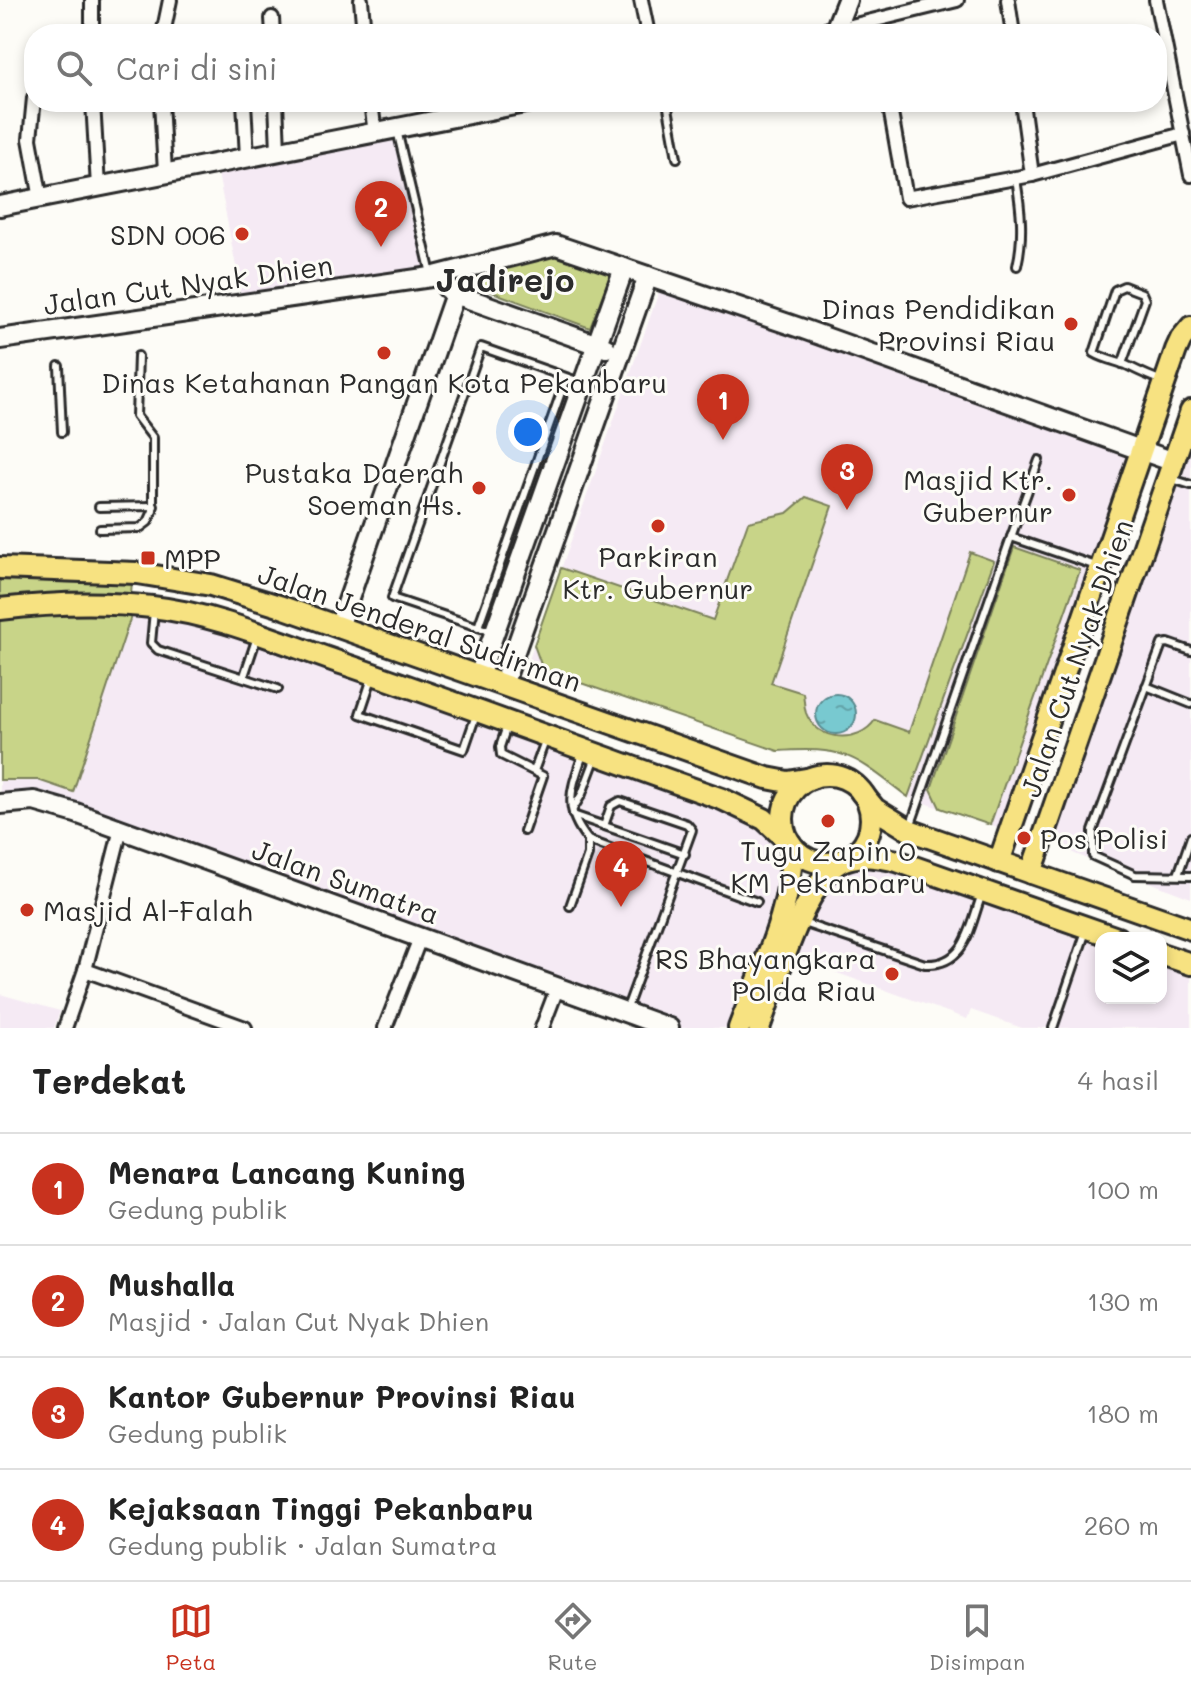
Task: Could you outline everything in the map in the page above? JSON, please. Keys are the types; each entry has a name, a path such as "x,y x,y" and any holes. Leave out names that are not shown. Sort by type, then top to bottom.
{"main road":[{"name":"Jalan Cut Nyak Dhien","path":"999,862 1140,450 1181,339 1191,327"},
{"name":"Jalan Cut Nyak Dhien","path":"1031,873 1190,414"},
{"name":"Jalan Jenderal Sudirman","path":"0,568 103,570 211,585 767,778 788,782 812,778"},
{"path":"0,609 68,603 155,607 218,621 374,674 750,811 776,828 806,858 834,863 862,856 881,858 1099,932"},
{"path":"739,1028 789,887 792,862 784,820 786,806 792,793 812,778 844,778 875,809 909,830 1191,929"},
{"path":"759,1028 799,921 822,880 833,867 862,846 868,835 871,812 861,792"},
{"path":"1013,821 1045,833"},
{"path":"1167,956 1191,964"}],"street":[{"path":"92,0 92,24"},
{"path":"165,24 170,0"},
{"path":"361,0 363,24"},
{"path":"641,0 646,24"},
{"path":"833,24 847,0"},
{"path":"856,24 957,0"},
{"path":"1008,0 1012,24"},
{"path":"1156,0 1161,24"},
{"path":"272,18 272,24"},
{"path":"874,19 875,24"},
{"path":"1167,55 1191,175"},
{"path":"33,112 30,139 41,199"},
{"path":"94,112 98,187"},
{"path":"162,112 165,172"},
{"path":"245,112 247,157"},
{"path":"276,112 278,150"},
{"path":"372,112 375,134"},
{"path":"0,206 482,112"},
{"path":"891,112 906,198 1016,179 1183,134"},
{"path":"1023,112 1032,175"},
{"name":"Jalan Cut Nyak Dhien","path":"0,339 431,277 556,245 624,268"},
{"path":"479,676 486,630 575,381 597,344 624,268 1140,450 1171,470"},
{"path":"503,685 648,276"},
{"path":"431,277 455,294 621,353"},
{"path":"339,627 455,294"},
{"name":"Jalan Sumatra","path":"0,804 34,801 121,829 669,1028"},
{"path":"65,1028 85,970 121,829"},
{"path":"385,1028 420,938"},
{"path":"85,970 240,1027"},
{"path":"542,1028 558,986"}],"lane":[{"path":"669,112 677,158"},
{"path":"397,130 431,277"},
{"path":"1016,179 1022,219 1022,244 1017,266"},
{"path":"1122,364 1145,300 1142,293 1124,286 1115,290 1094,353 1165,382"},
{"path":"486,630 392,598 481,347 575,381"},
{"path":"100,529 140,528 151,519 154,506 153,438 136,416 138,356"},
{"path":"59,366 62,432"},
{"path":"909,830 1039,460"},
{"path":"1171,470 1191,485"},
{"path":"99,507 154,506"},
{"path":"1011,537 1100,567"},
{"path":"155,607 151,643 154,648 278,689"},
{"path":"244,676 258,635"},
{"path":"1191,651 1162,644 1093,831 1093,856 1135,875 1191,876"},
{"path":"374,674 360,714 464,750 477,712"},
{"path":"1146,686 1191,704"},
{"path":"508,723 500,747 501,755 543,778 524,831"},
{"path":"534,771 546,737"},
{"path":"573,812 582,794 590,753"},
{"path":"590,753 570,792 573,812 588,840 757,902"},
{"path":"604,826 611,806 620,801 687,824 692,830 626,1012"},
{"path":"573,812 685,854"},
{"path":"1178,875 1191,837"},
{"path":"570,906 588,855 588,840"},
{"path":"799,921 925,964 938,965 958,953 965,942 983,891"},
{"path":"1053,1028 1087,928"}],"shaded area":[{"path":"397,130 431,277 241,304 216,163"},
{"path":"660,289 1132,453 1003,830 908,797 861,761 837,751 778,751 527,665"},
{"path":"1191,431 1191,898 1075,854 1068,849 1056,824"},
{"path":"138,612 218,626 743,817 758,827 777,858 778,886 729,1028 673,1028 122,828 0,802 0,616"},
{"path":"869,859 1095,936 1095,1004 1167,1004 1167,956 1191,964 1191,1028 1022,1028 971,1010 967,1019 795,958 819,893 833,876"},
{"path":"0,994 60,1011 54,1028 0,1028"}],"green space":[{"path":"556,248 613,268 590,328 465,282 456,272"},
{"path":"806,497 832,506 771,683 803,693 811,723 828,734 849,736 868,728 875,720 909,732 970,552 994,561 908,797 849,757 820,750 778,751 543,670 534,645 561,568 713,620 748,522 787,513"},
{"path":"1014,547 1080,570 990,825 940,808 931,789"},
{"path":"0,577 132,580 131,596 0,602"},
{"path":"135,604 73,792 38,780 0,780 0,610"}],"water":[{"path":"836,694 850,700 856,714 850,728 836,734 822,728 816,714 822,700"}],"place":[{"name":"SDN 006","path":"242,234"},
{"name":"Mushalla","path":"381,247"},
{"name":"Dinas Pendidikan Provinsi Riau","path":"1071,324"},
{"name":"Dinas Ketahanan Pangan Kota Pekanbaru","path":"384,353"},
{"name":"Menara Lancang Kuning","path":"723,440"},
{"name":"Pustaka Daerah Soeman Hs.","path":"479,488"},
{"name":"Masjid Ktr. Gubernur","path":"1069,495"},
{"name":"Kantor Gubernur Provinsi Riau","path":"847,510"},
{"name":"Parkiran Ktr. Gubernur","path":"658,526"},
{"name":"MPP","path":"148,558"},
{"name":"Tugu Zapin 0 KM Pekanbaru","path":"828,821"},
{"name":"Pos Polisi","path":"1024,838"},
{"name":"Kejaksaan Tinggi Pekanbaru","path":"621,907"},
{"name":"Masjid Al-Falah","path":"27,910"},
{"name":"RS Bhayangkara Polda Riau","path":"892,974"}],"district":[{"name":"Jadirejo","path":"505,279"}]}
